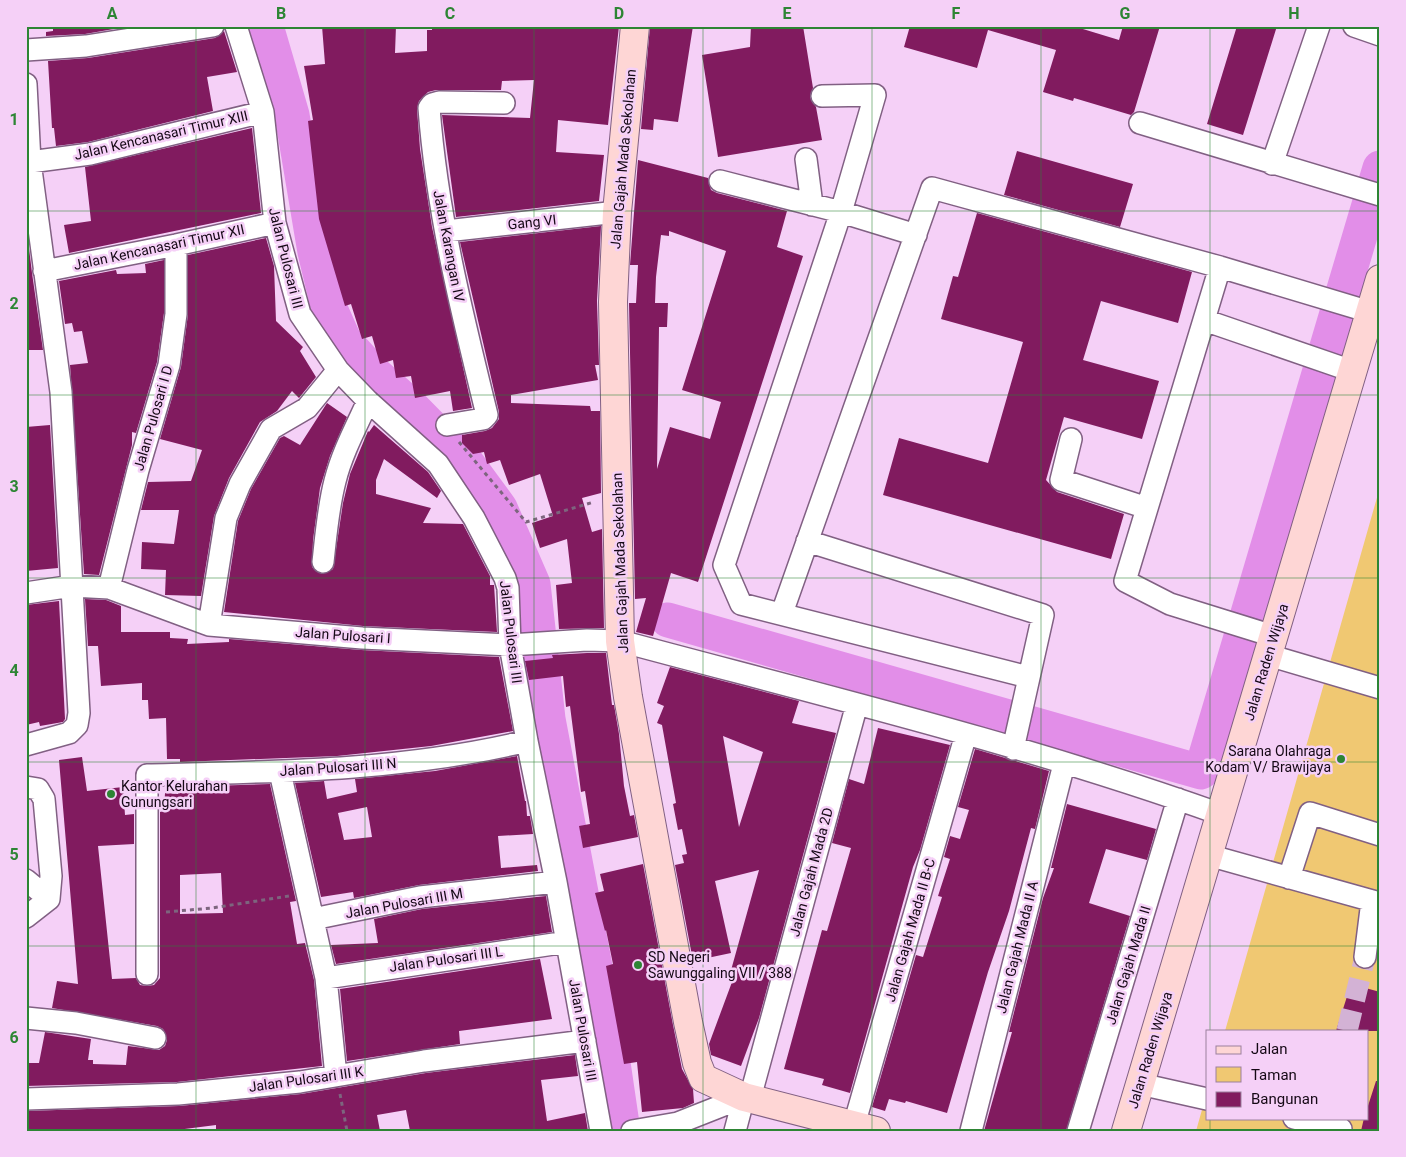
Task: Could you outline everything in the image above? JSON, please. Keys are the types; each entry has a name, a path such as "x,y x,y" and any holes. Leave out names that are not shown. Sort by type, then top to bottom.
{"street":[{"path":"26,50 86,46 213,26"},
{"name":"Jalan Pulosari III","path":"236,26 262,112 275,223 300,314 338,370 368,401 438,464 474,518 508,588 529,644 527,741 556,882 601,1131"},
{"name":"Jalan Gajah Mada Sekolahan","path":"635,26 617,212 613,302 620,641 630,707 697,1063 703,1078 747,1098 867,1129"},
{"path":"1272,164 1319,26"},
{"path":"1354,26 1380,35"},
{"path":"26,84 30,162 61,392 79,713 78,725 69,733 26,745"},
{"path":"822,96 874,94 841,212 724,565 741,604 1028,677"},
{"name":"Jalan Karangan IV","path":"447,425 483,419 487,415 462,317 446,231 433,154 430,106 436,102 504,103"},
{"name":"Jalan Kencanasari Timur XIII","path":"30,162 90,154 262,112"},
{"path":"1140,123 1380,195"},
{"path":"806,158 812,204"},
{"path":"720,181 812,204 916,235"},
{"path":"782,613 932,188 1220,267 1361,310"},
{"name":"Gang VI","path":"446,231 617,212"},
{"name":"Jalan Kencanasari Timur XII","path":"44,271 275,223"},
{"name":"Jalan Pulosari I D","path":"109,588 138,470 169,365 176,314 176,245"},
{"path":"1220,267 1125,581 1170,604 1222,620 1380,688"},
{"name":"Jalan Raden Wijaya","path":"1126,1131 1220,814 1361,310 1380,279"},
{"path":"1204,320 1344,368"},
{"path":"209,625 226,518 240,484 271,429 297,416 307,408 338,370"},
{"path":"323,562 328,517 335,481 344,455 368,401"},
{"path":"1071,439 1061,480 1147,508"},
{"path":"807,541 1042,615 1017,730"},
{"name":"Jalan Pulosari I","path":"26,593 72,586 109,588 209,625 362,638 529,644 587,640 620,641 966,734 1017,730 1064,764 1220,814"},
{"name":"Jalan Gajah Mada 2D","path":"735,1131 747,1098 857,704"},
{"name":"Jalan Gajah Mada II B-C","path":"867,1129 966,734"},
{"name":"Jalan Pulosari III N","path":"148,914 147,775 280,772 415,762 527,741"},
{"name":"Jalan Gajah Mada II A","path":"971,1131 1064,764"},
{"path":"280,772 326,978 336,1076"},
{"path":"26,787 38,789 44,799 51,876 49,899 26,917"},
{"name":"Jalan Gajah Mada II","path":"1078,1131 1178,799"},
{"path":"1290,878 1310,813 1380,834"},
{"path":"1208,855 1376,902 1365,957"},
{"path":"26,880 49,899"},
{"name":"Jalan Pulosari III M","path":"313,919 420,897 556,882"},
{"path":"147,974 148,914"},
{"name":"Jalan Pulosari III L","path":"326,978 567,942"},
{"path":"26,1018 76,1023 155,1038"},
{"name":"Jalan Pulosari III K","path":"26,1099 178,1094 336,1076 424,1061 585,1041"},
{"path":"1140,1084 1206,1099"},
{"path":"632,1131 678,1123 747,1098"},
{"path":"1318,1121 1342,1129 1341,1131"}],"path":[{"path":"447,425 526,522 616,495"},
{"path":"148,914 212,908 307,894"},
{"path":"336,1076 348,1131"}],"green space":[{"name":"Sarana Olahraga Kodam V/ Brawijaya","path":"1380,487 1380,1131 1196,1131 1206,1096 1206,1120 1368,1120 1368,1030 1225,1030"}],"building":[{"path":"53,26 131,26 85,34 46,36 46,32 53,31"},
{"path":"322,26 396,26 395,53 427,51 427,30 432,30 432,26 619,26 608,125 558,120 556,152 604,155 599,201 456,217 442,115 530,118 534,80 502,81 501,90 436,90 428,92 419,101 417,109 420,149 432,227 472,408 453,411 450,391 415,398 411,376 396,378 393,360 380,364 372,336 362,339 351,304 345,306 319,219 308,121 313,120 304,66 325,64"},
{"path":"650,26 693,26 678,122 654,119 653,130 641,129"},
{"path":"751,26 803,26 813,88 810,97 816,107 822,140 718,157 702,55 750,47"},
{"path":"910,26 1073,26 1119,40 1123,26 1160,26 1134,112 1131,115 1074,98 1073,101 1043,92 1056,50 988,30 977,68 904,47"},
{"path":"1237,26 1277,26 1243,135 1207,124"},
{"path":"224,31 237,72 207,77 213,111 88,142 56,146 54,128 52,128 48,61 88,58 215,38"},
{"path":"252,128 261,213 69,253 64,225 91,221 85,167"},
{"path":"1017,151 1133,184 1120,227 1004,195"},
{"path":"638,160 708,178 711,190 717,193 787,211 777,247 803,256 698,582 671,573 653,636 636,632 646,598 635,599 629,303 636,303 638,265 630,265","holes":["669,231 726,251 682,390 721,402 710,439 670,427 657,469 659,327 667,327 668,303 655,303 661,235 669,236"]},
{"path":"977,213 1192,272 1178,323 1101,301 1083,360 1159,381 1142,439 1064,417 1046,480 1057,492 1124,514 1111,559 883,495 899,438 988,463 1023,342 941,319 953,276 958,277"},
{"path":"601,226 597,301 599,365 595,365 598,380 511,395 511,403 590,406 591,411 600,411 601,493 582,498 592,532 602,529 604,628 559,629 556,585 572,583 567,539 540,548 532,523 553,516 540,474 509,485 500,460 487,464 484,452 473,454 462,443 462,435 492,428 499,419 499,412 460,242"},
{"path":"266,238 274,266 276,321 303,347 300,351 316,377 299,398 292,391 277,411 260,422 229,478 214,516 201,596 165,595 166,570 141,569 142,542 174,544 179,510 141,510 148,482 191,481 202,450 160,439 181,367 188,314 188,255"},
{"path":"28,240 32,273 43,350 26,350"},
{"path":"164,260 164,313 157,362 136,433 132,432 132,445 99,575 84,574 70,365 88,363 82,331 74,332 72,323 65,324 59,281 116,270 117,274 146,273 145,264"},
{"path":"327,403 347,417 330,456 320,488 313,540 312,567 322,574 333,569 343,503 350,474 368,431 374,425 428,472 441,491 437,498 384,459 376,480 376,494 431,508 423,523 463,524 490,576 490,585 494,585 497,632 363,626 224,612 238,521 251,489 280,438 284,436 300,445"},
{"path":"50,425 58,568 26,571 26,427"},
{"path":"85,599 106,600 121,606 121,632 170,632 170,638 188,639 187,644 229,642 229,639 361,650 499,657 513,731 431,746 337,756 180,762 180,759 167,759 166,718 149,719 148,700 142,700 142,683 101,686 98,646 88,646"},
{"path":"59,601 65,719 63,722 40,726 39,722 26,725 26,605"},
{"path":"606,653 612,705 614,705 619,734 624,786 630,816 634,815 638,837 583,848 579,826 590,824 585,791 581,792 570,706 566,707 563,676 529,680 525,661 553,658 552,655"},
{"path":"670,667 799,701 792,723 836,733 759,1018 741,1066 711,1055 709,1044 732,982 728,981 759,870 715,881 731,953 693,961 675,865 684,863 682,855 687,854 682,829 678,830 673,804 676,803 662,725 657,723 664,706 657,703","holes":["723,736 763,752 739,827"]},
{"path":"878,728 950,745 920,850 913,867 850,1093 822,1085 824,1079 784,1069 822,930 827,931 851,848 832,843 849,779 864,784"},
{"path":"975,749 1049,771 1035,829 1031,828 1009,911 988,972 947,1113 906,1101 905,1103 889,1099 885,1111 872,1107 916,955 923,957 942,897 938,896 950,859 944,857 950,836 960,839 969,810 958,807"},
{"path":"517,756 527,816 530,816 533,834 498,836 501,868 537,865 538,871 419,885 354,898 353,892 321,897 295,783 324,781 327,799 357,792 355,779 435,771","holes":["367,807 372,837 344,840 338,813"]},
{"path":"82,757 87,791 123,787 125,815 134,814 134,844 98,846 112,979 136,978 140,985 147,986 154,985 160,978 160,812 164,811 165,793 178,794 178,787 270,784 296,901 290,902 297,944 305,943 314,980 322,1066 177,1082 26,1086 26,1063 39,1063 45,1032 91,1039 88,1060 93,1060 93,1064 126,1065 128,1046 159,1050 165,1046 167,1040 163,1029 157,1026 52,1008 57,981 78,984 59,760","holes":["221,873 223,913 180,914 180,875"]},
{"path":"1067,804 1156,829 1147,860 1106,849 1089,903 1130,916 1066,1131 984,1131 1012,1032 1009,1032 1043,898 1054,868 1051,868"},
{"path":"643,864 682,1069 693,1089 694,1103 683,1108 642,1112 637,1062 624,1064 606,966 613,964 606,930 595,893 604,891 600,874"},
{"path":"546,896 552,932 336,964 331,945 378,943 374,919 422,909"},
{"path":"540,959 552,1019 459,1031 460,1044 347,1061 340,989"},
{"path":"1351,984 1380,992 1380,1031 1336,1030"},
{"path":"575,1055 578,1076 541,1080 547,1121 585,1113 588,1131 410,1131 406,1110 377,1115 380,1131 232,1131 216,1130 216,1125 169,1131 26,1131 26,1111 179,1106 301,1094 426,1073"},
{"path":"1376,1081 1380,1081 1380,1131 1361,1131 1364,1120 1368,1120 1368,1106"}],"waterway":[{"path":"266,26 292,115 315,252 327,302 344,340 375,374 408,403 467,463 500,508 533,584 548,719 612,1056 623,1131"},
{"path":"668,620 1201,772 1380,168"}],"tunnel":[{"path":"1347,1030 1365,957"}],"place":[{"name":"Sarana Olahraga Kodam V/ Brawijaya","path":"1341,759"},
{"name":"Kantor Kelurahan Gunungsari","path":"111,794"},
{"name":"SD Negeri Sawunggaling VII / 388","path":"638,965"}]}
